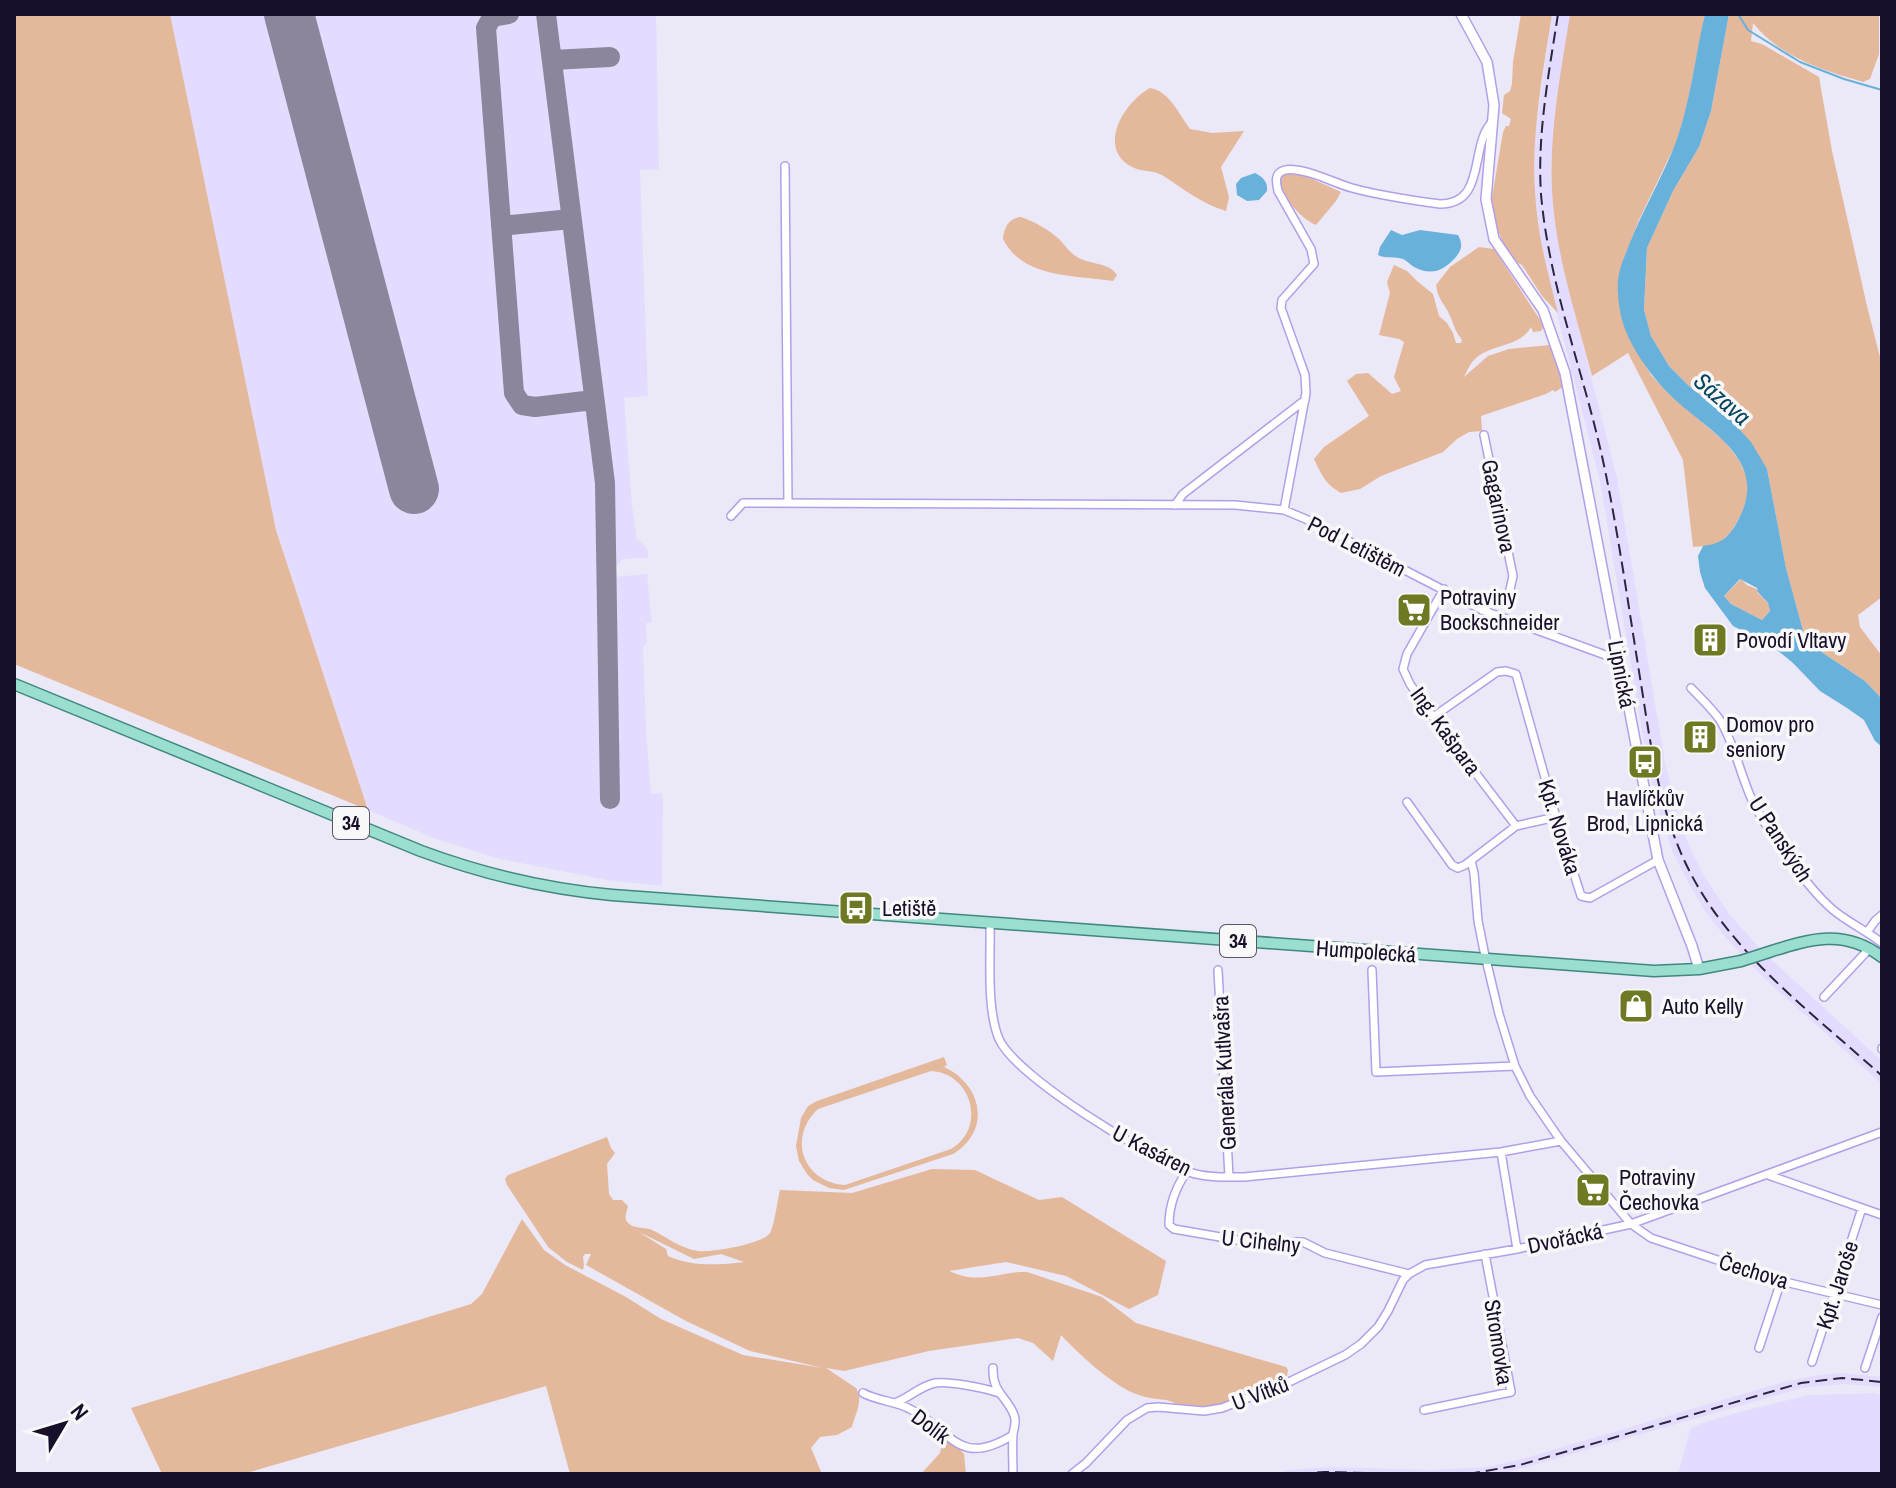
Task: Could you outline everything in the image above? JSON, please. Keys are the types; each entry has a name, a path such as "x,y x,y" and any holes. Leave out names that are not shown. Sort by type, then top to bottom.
{"main road":[{"name":"34","path":"14,684 421,851 511,880 612,895 990,923"},
{"name":"Humpolecká","path":"990,923 1654,971 1699,969 1741,961 1810,939 1846,940 1870,948"},
{"name":"34","path":"1870,948 1882,957"}],"street":[{"name":"Lipnická","path":"1461,14 1487,62 1494,105 1486,199 1494,239 1543,310 1565,373 1658,860 1699,969"},
{"path":"1284,510 1305,400 1305,375 1281,308 1282,300 1312,269 1314,259 1278,191 1277,176 1280,171 1289,169 1378,195 1450,204 1468,190 1485,130 1492,122"},
{"path":"785,166 788,503"},
{"path":"1175,505 1183,494 1305,400"},
{"name":"Gagarinova","path":"1482,610 1509,594 1513,576 1484,435"},
{"name":"Pod Letištěm","path":"731,516 743,503 1235,505 1284,510 1482,610 1619,660"},
{"name":"Ing. Kašpara","path":"1444,589 1407,654 1403,669 1433,717 1516,826"},
{"name":"Kpt. Nováka","path":"1433,717 1497,672 1516,674 1581,896 1590,898 1658,860"},
{"name":"U Panských","path":"1691,688 1718,718 1735,751 1752,800 1777,841 1820,898 1844,918 1868,931"},
{"path":"1407,802 1454,867 1460,868 1516,826 1556,817"},
{"path":"1471,861 1478,921 1499,1014 1515,1066 1530,1096 1561,1141 1631,1224"},
{"path":"1882,915 1868,931 1882,943"},
{"name":"U Kasáren","path":"990,923 992,1013 1006,1050 1026,1070 1069,1103 1169,1164 1187,1171 1210,1176 1244,1177 1501,1152 1561,1141"},
{"path":"1824,997 1870,948"},
{"name":"Generála Kutlvašra","path":"1218,970 1229,1177"},
{"path":"1372,970 1376,1072 1515,1066"},
{"name":"Dvořácká","path":"1409,1274 1425,1265 1631,1224 1882,1132"},
{"path":"1501,1152 1517,1249"},
{"name":"U Cihelny","path":"1187,1171 1178,1185 1168,1221 1174,1229 1249,1242 1303,1242 1325,1253 1409,1274"},
{"path":"1768,1175 1882,1215"},
{"name":"Kpt. Jaroše","path":"1812,1362 1862,1208"},
{"name":"Čechova","path":"1631,1224 1651,1238 1781,1281 1882,1305"},
{"name":"Stromovka","path":"1424,1410 1511,1392 1485,1254"},
{"name":"U Vítků","path":"1072,1474 1127,1420 1147,1408 1204,1411 1222,1408 1291,1381 1345,1355 1378,1327 1409,1274"},
{"path":"1759,1348 1781,1281"},
{"path":"1865,1368 1882,1317"},
{"path":"993,1368 999,1393 1014,1414 1016,1423 1013,1474"},
{"name":"Dolík","path":"893,1404 937,1383 999,1393"},
{"name":"Dolík","path":"863,1393 873,1399 906,1407 926,1418 957,1445 970,1449 995,1445 1013,1435"}],"shaded area":[{"path":"14,14 170,14 276,530 368,810 14,664"},
{"path":"170,14 656,14 659,169 640,170 648,396 624,398 632,506 637,539 645,546 648,558 623,559 613,573 614,577 647,574 652,622 646,623 647,643 643,647 646,732 651,794 661,793 663,799 662,886 607,880 500,859 436,839 368,810 276,529"},
{"path":"1521,14 1552,14 1539,103 1534,170 1541,238 1558,313 1505,247 1493,220 1491,203 1503,132 1511,119 1502,113 1504,95 1510,91 1512,84"},
{"path":"1552,14 1570,14 1553,136 1555,222 1617,478 1665,763 1677,813 1703,874 1729,914 1763,952 1882,1061 1882,1084 1764,978 1726,938 1688,882 1673,853 1661,818 1648,766 1600,481 1537,224 1535,134"},
{"path":"1570,14 1705,14 1686,110 1676,143 1624,259 1631,341 1651,375 1725,442 1747,477 1748,494 1742,513 1731,532 1717,545 1693,547 1683,460 1628,353 1592,376 1562,260 1552,190 1554,124"},
{"path":"1729,14 1879,14 1879,54 1870,79 1863,82 1789,54 1753,23 1751,41 1762,44 1819,77 1832,151 1882,365 1882,597 1858,615 1860,627 1882,656 1882,699 1865,681 1805,638 1786,568 1767,469 1731,420 1669,366 1651,336 1644,310 1647,248 1673,191 1699,147 1711,111"},
{"path":"1150,88 1168,98 1190,129 1212,133 1244,131 1221,167 1229,197 1226,211 1200,200 1162,175 1136,169 1121,159 1116,149 1118,126 1131,104"},
{"path":"1287,172 1297,172 1341,192 1316,225 1300,214 1285,195 1281,181"},
{"path":"1021,217 1050,232 1077,257 1109,268 1117,275 1113,281 1067,276 1023,262 1003,239 1008,224"},
{"path":"1479,247 1494,249 1544,326 1541,331 1533,332 1531,327 1520,339 1481,355 1464,377 1488,356 1509,349 1550,345 1556,354 1564,386 1555,392 1553,390 1481,416 1482,431 1469,432 1443,452 1381,476 1360,489 1341,493 1328,483 1314,459 1324,447 1369,416 1347,381 1356,374 1368,373 1392,394 1401,391 1394,377 1404,342 1379,335 1390,293 1387,282 1394,265 1407,271 1433,294 1439,316 1447,323 1456,343 1461,343 1436,285 1450,267"},
{"path":"1741,579 1759,590 1757,592 1768,603 1770,611 1762,620 1731,604 1724,596"},
{"path":"944,1057 947,1065 944,1067 957,1075 974,1096 977,1121 965,1144 953,1154 844,1190 829,1188 813,1180 799,1161 796,1146 801,1118 808,1106","holes":["931,1071 945,1074 965,1091 970,1103 969,1128 962,1140 951,1149 845,1185 819,1176 810,1167 804,1157 803,1133 818,1109"]},
{"path":"607,1137 615,1153 607,1164 609,1194 613,1200 622,1200 628,1206 628,1223 652,1230 686,1248 705,1251 758,1241 770,1233 780,1190 852,1193 932,1169 975,1170 1039,1200 1062,1197 1166,1261 1158,1295 1129,1309 1066,1276 1006,1262 949,1271 975,1278 1027,1272 1102,1297 1136,1323 1286,1367 1287,1376 1283,1381 1247,1396 1242,1392 1238,1394 1239,1399 1232,1402 1198,1408 1129,1391 1093,1366 1061,1335 1053,1361 1033,1343 1018,1338 929,1351 844,1371 826,1368 856,1388 859,1402 852,1427 837,1435 820,1437 811,1448 822,1474 570,1474 546,1386 243,1474 162,1474 131,1408 471,1304 482,1294 522,1219 544,1250 661,1319 743,1355 823,1368 750,1351 686,1321 586,1265 591,1254 583,1257 583,1270 567,1262 548,1247 507,1185 505,1179 508,1175","holes":["639,1232 694,1259 721,1254 744,1262 706,1264 677,1260"]},
{"path":"1842,1373 1882,1377 1882,1387 1842,1384 1802,1388 1502,1474 1275,1474 1325,1467 1432,1470 1487,1467 1780,1383"},
{"path":"1876,1393 1882,1396 1882,1474 1678,1474 1690,1429 1700,1424 1810,1395"},
{"path":"945,1432 964,1454 966,1474 921,1474 940,1453"}],"water":[{"path":"1705,14 1729,14 1711,111 1699,147 1673,191 1647,248 1644,310 1651,336 1669,366 1731,420 1751,442 1767,469 1786,568 1805,638 1865,681 1882,699 1882,747 1875,741 1864,720 1820,691 1772,646 1733,626 1705,588 1698,556 1703,546 1722,540 1736,524 1746,501 1747,482 1742,464 1731,449 1669,394 1647,368 1628,337 1621,316 1620,271 1682,124","holes":["1740,579 1757,588 1770,611 1762,620 1731,604 1724,596"]},
{"path":"1255,173 1264,180 1267,191 1259,200 1247,201 1237,195 1236,184 1241,178"},
{"path":"1391,230 1402,235 1420,230 1458,235 1460,250 1441,269 1431,272 1420,270 1403,259 1378,255"}],"waterway":[{"path":"1738,14 1748,30 1800,62 1882,90"}],"taxiway":[{"path":"509,14 492,17 486,28 514,393 522,405 535,407 593,400"},
{"path":"546,14 605,483 610,799"},
{"path":"552,60 610,57"},
{"path":"501,226 571,219"}],"runway":[{"path":"289,14 414,489"}],"railway":[{"path":"1558,14 1541,149 1545,229 1605,470 1665,809 1692,876 1730,933 1778,984 1882,1076"},
{"path":"1468,1474 1520,1465 1801,1383 1842,1378 1882,1382"},
{"path":"1299,1474 1397,1474"}],"place":[{"name":"Potraviny Bockschneider","path":"1414,610"},
{"name":"Povodí Vltavy","path":"1710,640"},
{"name":"Domov pro seniory","path":"1700,737"},
{"name":"Havlíčkův Brod, Lipnická","path":"1645,762"},
{"name":"Letiště","path":"856,908"},
{"name":"Auto Kelly","path":"1636,1006"},
{"name":"Potraviny Čechovka","path":"1593,1190"}],"water label":[{"name":"Sázava","path":"1722,399"}]}
